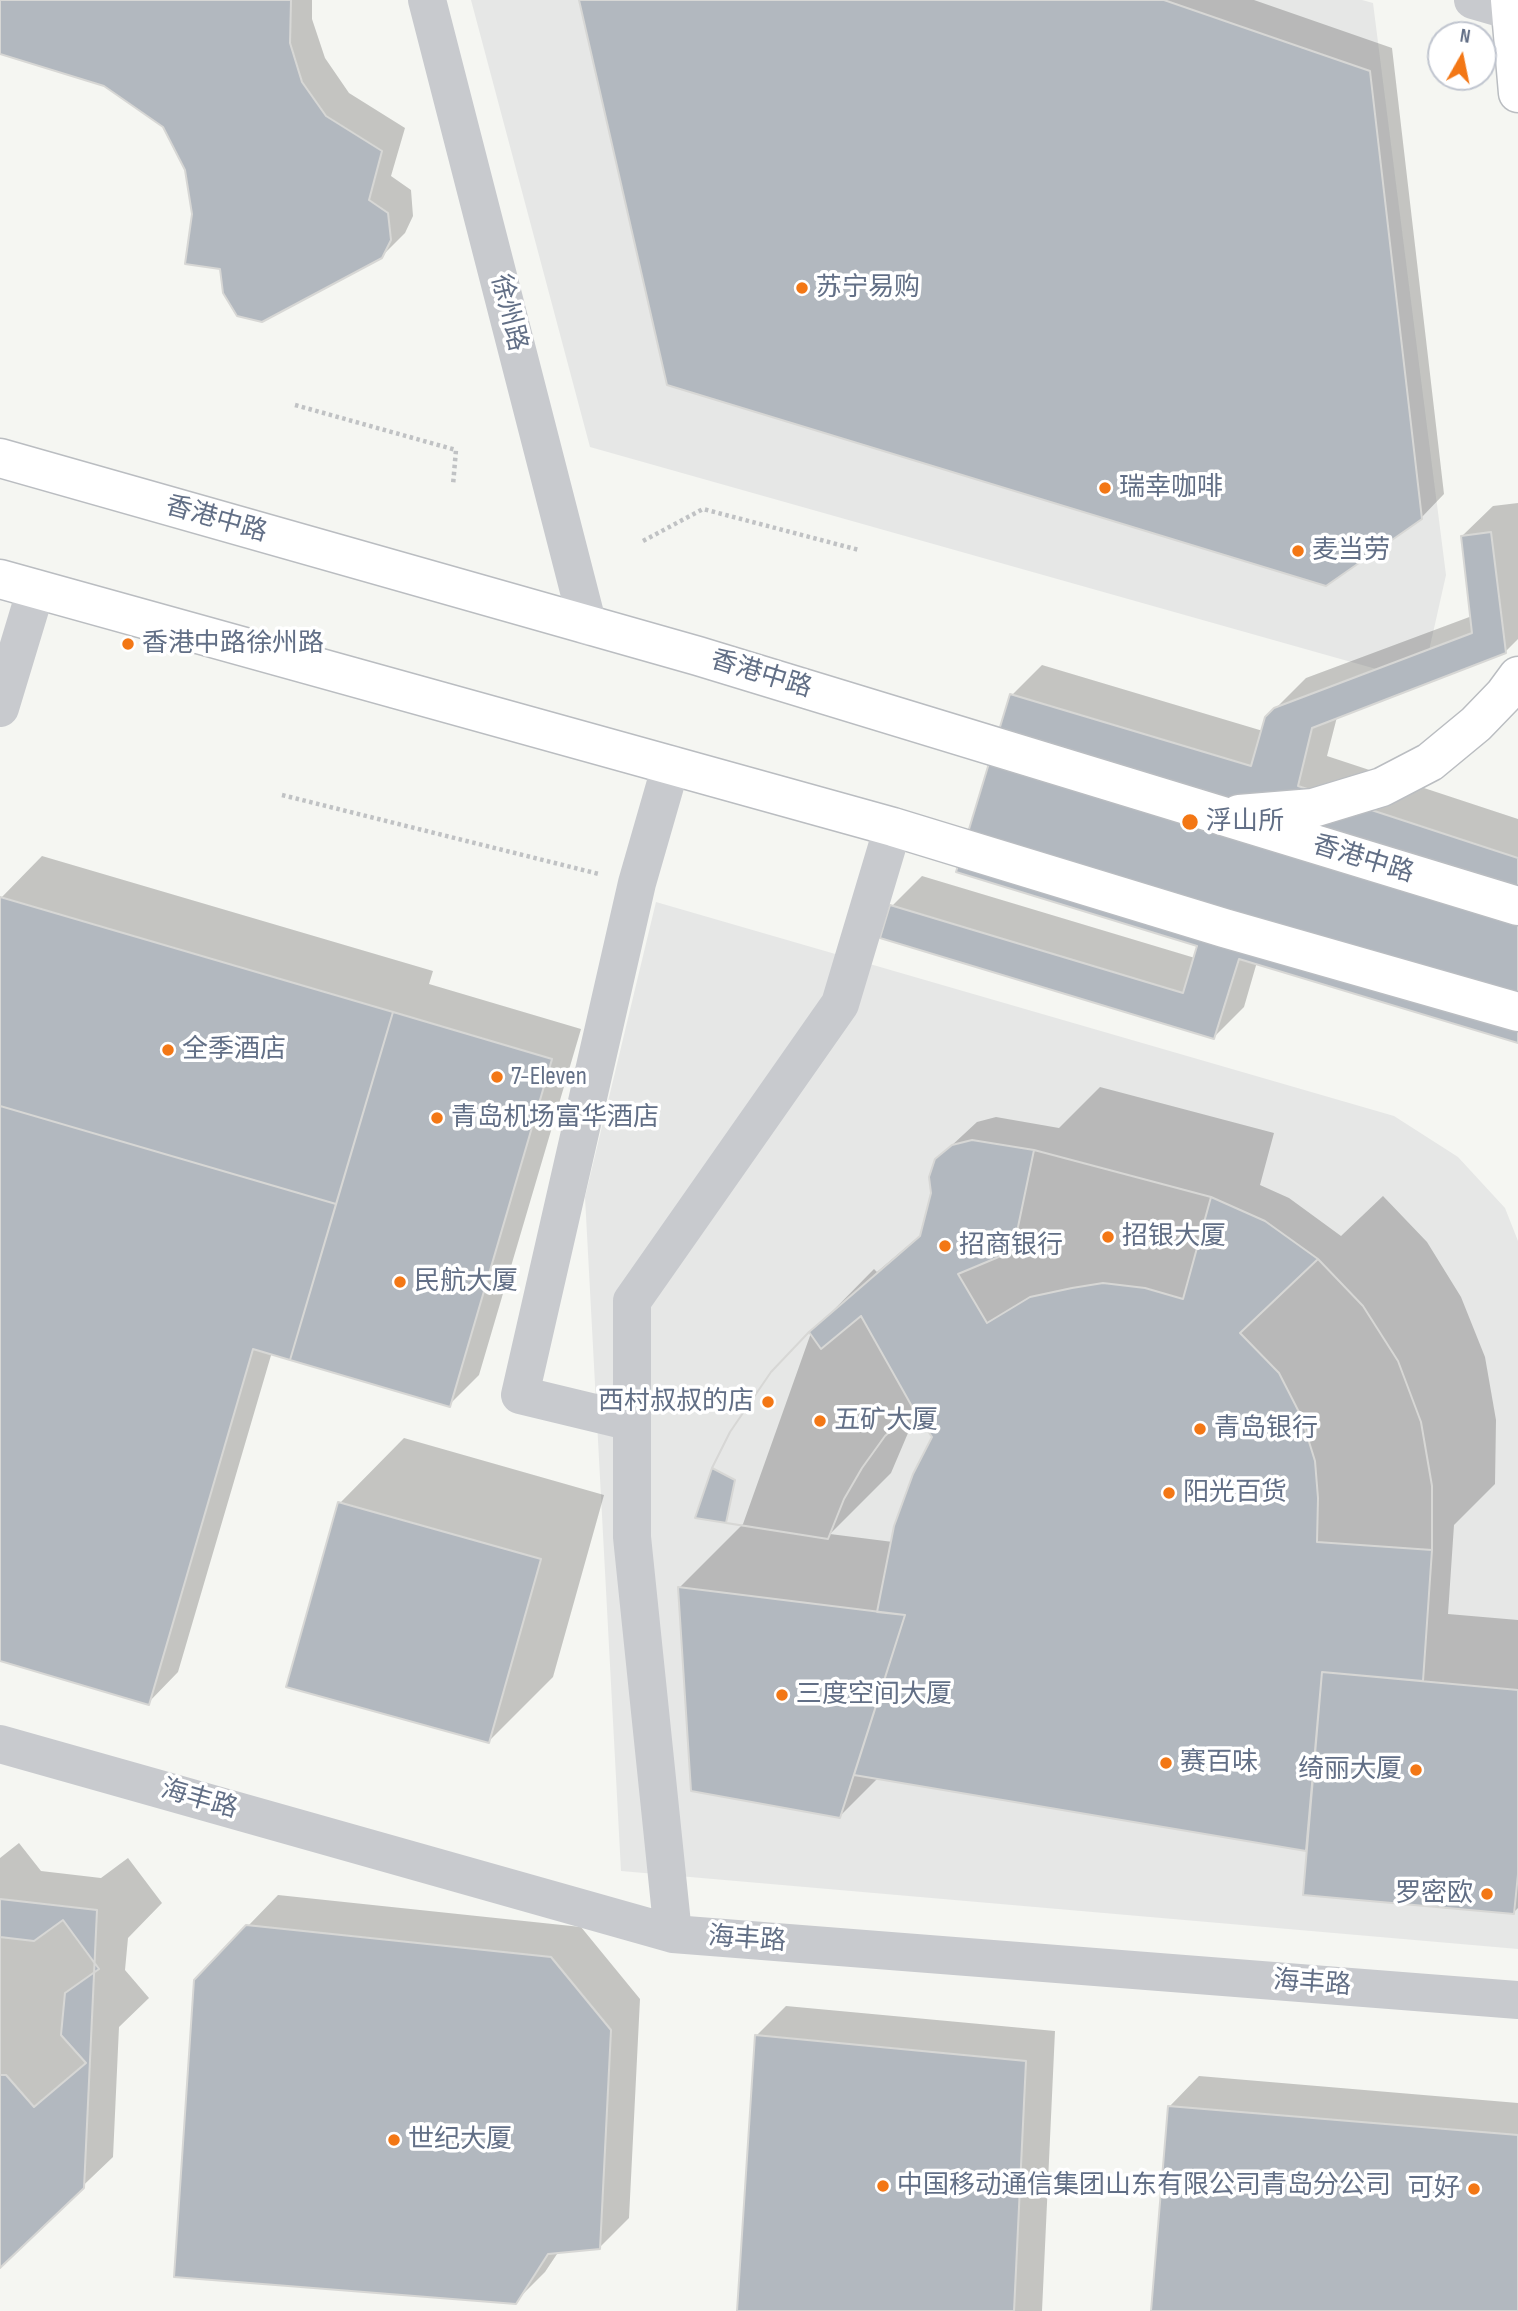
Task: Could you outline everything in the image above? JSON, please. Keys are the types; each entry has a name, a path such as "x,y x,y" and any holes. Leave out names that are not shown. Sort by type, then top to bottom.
{"main road":[{"path":"1510,5 1518,93"},
{"name":"香港中路","path":"0,458 711,660 1518,906"},
{"path":"0,579 893,827 1224,928 1518,1012"},
{"path":"1215,815 1313,808 1381,787 1430,762 1476,724 1518,676"}],"street":[{"name":"徐州路","path":"427,0 588,625"},
{"path":"1473,0 1510,5"},
{"path":"0,708 36,589"},
{"path":"632,1422 520,1395 637,883 671,765"},
{"path":"673,1934 632,1537 632,1301 840,1004 893,827"},
{"name":"海丰路","path":"0,1744 673,1934 1518,2000"}],"path":[{"path":"295,405 456,450 453,485"},
{"path":"643,541 703,509 859,550"},
{"path":"282,795 637,883"}],"shaded area":[{"path":"471,0 1362,0 1373,3 1446,575 1422,682 590,447"},
{"name":"阳光百货","path":"656,902 1394,1116 1458,1157 1505,1208 1518,1241 1518,1949 621,1871 585,1197"}],"building":[{"path":"0,0 291,0 290,43 302,82 326,116 382,151 369,200 388,213 391,240 382,258 262,322 237,316 223,293 220,269 185,264 192,214 185,170 163,127 104,86 0,54"},
{"path":"579,0 1164,0 1370,71 1422,519 1326,586 667,385"},
{"name":"浮山所","path":"1491,532 1506,653 1312,728 1298,786 1518,858 1518,1043 1239,959 1214,1039 880,938 890,905 1183,993 1197,946 956,872 1010,694 1251,766 1265,717 1274,708 1472,633 1461,536"},
{"path":"0,897 393,1012 336,1204 0,1106"},
{"name":"民航大厦","path":"393,1012 552,1059 450,1407 290,1360"},
{"path":"0,1106 336,1204 290,1360 253,1349 149,1705 0,1661"},
{"name":"阳光百货","path":"972,1140 1034,1150 1211,1197 1265,1221 1318,1259 1363,1306 1398,1361 1421,1422 1432,1486 1432,1550 1423,1681 1322,1672 1306,1851 854,1775 905,1615 877,1612 894,1526 913,1474 932,1437 914,1410 885,1436 862,1468 844,1499 828,1539 695,1518 712,1468 730,1432 771,1372 809,1332 920,1236 931,1193 929,1177 935,1159 952,1145"},
{"name":"招银大厦","path":"1034,1150 1211,1197 1183,1299 1145,1288 1103,1283 1030,1297 987,1323 958,1274 1013,1251"},
{"path":"1318,1259 1363,1306 1398,1361 1421,1422 1432,1486 1432,1550 1317,1542 1315,1461 1301,1416 1279,1373 1240,1333"},
{"name":"五矿大厦","path":"861,1316 914,1410 885,1436 862,1468 844,1499 828,1539 726,1523 735,1480 712,1468 730,1432 771,1372 809,1332 821,1349"},
{"path":"338,1502 541,1559 489,1743 286,1687"},
{"name":"三度空间大厦","path":"678,1587 905,1615 840,1818 691,1791"},
{"name":"绮丽大厦","path":"1322,1672 1518,1690 1518,1874 1514,1914 1303,1895"},
{"path":"0,1899 97,1910 84,2188 0,2268"},
{"path":"63,1920 99,1969 65,1993 61,2035 86,2063 34,2107 6,2075 0,2075 0,1937 34,1941"},
{"name":"世纪大厦","path":"246,1925 551,1957 611,2030 600,2249 548,2254 516,2304 174,2277 194,1980"},
{"name":"中国移动通信集团山东有限公司青岛分公司","path":"755,2035 1026,2061 1014,2311 737,2311"},
{"path":"1168,2106 1518,2135 1518,2311 1151,2311"}],"place":[{"name":"苏宁易购","path":"802,288"},
{"name":"瑞幸咖啡","path":"1105,488"},
{"name":"麦当劳","path":"1298,551"},
{"name":"香港中路徐州路","path":"128,644"},
{"name":"浮山所","path":"1190,822"},
{"name":"全季酒店","path":"168,1050"},
{"name":"7-Eleven","path":"497,1077"},
{"name":"青岛机场富华酒店","path":"437,1118"},
{"name":"招银大厦","path":"1108,1237"},
{"name":"招商银行","path":"945,1246"},
{"name":"民航大厦","path":"400,1282"},
{"name":"西村叔叔的店","path":"768,1402"},
{"name":"五矿大厦","path":"820,1421"},
{"name":"青岛银行","path":"1200,1429"},
{"name":"阳光百货","path":"1169,1493"},
{"name":"三度空间大厦","path":"782,1695"},
{"name":"赛百味","path":"1166,1763"},
{"name":"绮丽大厦","path":"1416,1770"},
{"name":"罗密欧","path":"1487,1894"},
{"name":"世纪大厦","path":"394,2140"},
{"name":"中国移动通信集团山东有限公司青岛分公司","path":"883,2186"},
{"name":"可好","path":"1474,2189"}]}
